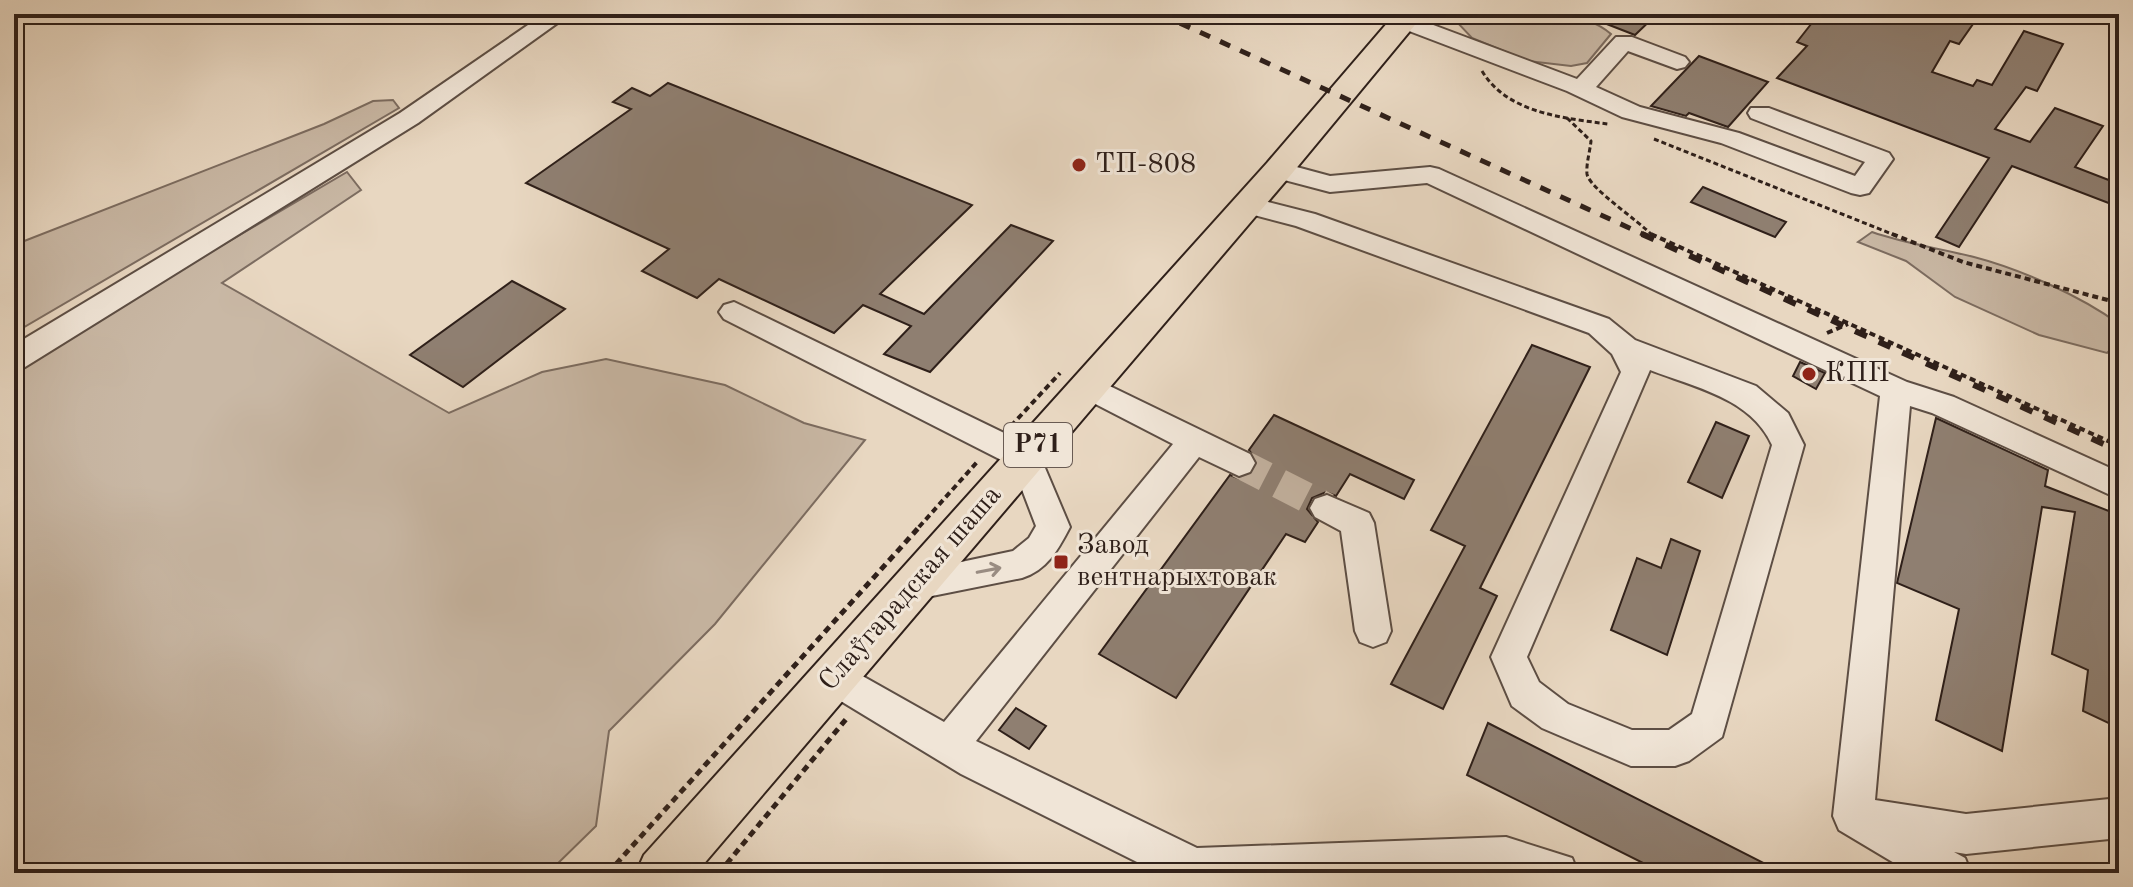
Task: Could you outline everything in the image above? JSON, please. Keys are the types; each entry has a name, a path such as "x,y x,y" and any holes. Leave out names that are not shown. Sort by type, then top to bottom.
{"main road":[{"name":"Слаўгарадская шаша","path":"662,873 912,585 1010,452 1075,379 1248,205 1407,18"}],"lane":[{"path":"14,359 409,118 559,14"},
{"path":"1407,18 1631,112 1730,138 1860,187 1880,159 1760,113"},
{"path":"1581,89 1624,42 1677,62"},
{"path":"1278,170 1330,184 1430,175 1896,390 1943,405 2119,486"},
{"path":"1248,205 1305,220 1599,326 1624,348 1745,394 1777,421 1788,445 1708,725 1675,748 1631,748 1555,716 1525,694 1509,657 1636,372 1624,348"},
{"path":"734,312 1010,452 1053,527 1050,537 1032,558 1022,564 912,585"},
{"path":"1075,379 1239,463"},
{"path":"1853,816 1896,390"},
{"path":"948,746 1194,440"},
{"path":"1327,508 1357,523 1373,631"},
{"path":"834,677 948,746 1197,871 1506,857 1557,873"},
{"path":"1853,816 1966,834 2119,818"},
{"path":"1853,816 1950,873"}],"path":[{"path":"1475,48 1491,88 1528,107 1567,118 1617,125"},
{"path":"1567,118 1591,141 1587,175 1596,190 1636,218 1654,237 2119,446"},
{"path":"1645,136 1743,172 1963,262 2119,303"},
{"path":"608,873 1010,452 1075,379"}],"shaded area":[{"path":"1455,14 1558,14 1578,17 1611,34 1587,63 1571,66 1528,61 1472,38 1454,19"},
{"path":"393,100 399,108 14,333 14,245 324,124 373,101"},
{"path":"347,172 361,190 222,283 449,413 542,372 606,359 725,385 804,423 865,440 715,624 609,731 596,826 548,873 14,873 14,374 173,274"},
{"path":"1872,232 1992,262 2050,284 2119,324 2119,341 2107,353 2039,335 1955,297 1906,261 1858,242"}],"building":[{"path":"1581,14 1657,14 1635,35"},
{"path":"1819,14 1942,14 1973,24 1959,44 1950,41 1932,72 1973,86 1977,80 1992,85 2024,31 2063,44 2037,91 2026,87 1995,129 2030,142 2055,108 2103,126 2075,167 2119,184 2119,207 2012,166 1959,247 1936,237 1989,158 1777,78 1807,46 1797,42"},
{"path":"1699,56 1768,82 1728,127 1689,113 1686,116 1651,106"},
{"path":"668,83 972,205 880,294 924,314 1011,225 1053,241 930,372 884,354 911,326 863,305 834,333 719,279 697,298 642,271 669,249 526,183 631,109 613,102 632,88 650,96"},
{"path":"1703,187 1786,222 1775,237 1691,202"},
{"path":"512,281 565,309 463,387 410,355"},
{"path":"1532,345 1590,367 1480,588 1497,596 1443,709 1391,684 1465,546 1431,530"},
{"name":"КПП","path":"1800,362 1825,373 1816,389 1793,376"},
{"path":"1274,415 1414,480 1404,499 1350,474 1336,496 1326,492 1312,498 1307,509 1318,522 1305,542 1286,534 1176,698 1099,654 1230,475 1240,479 1253,473 1258,462 1249,450"},
{"path":"1936,418 2048,470 2045,486 2119,515 2119,728 2083,711 2088,670 2052,654 2075,512 2042,507 2002,751 1936,720 1959,609 1897,583"},
{"path":"1716,422 1749,436 1722,498 1688,482"},
{"path":"1671,539 1700,551 1667,655 1611,630 1637,558 1661,568"},
{"path":"1016,708 1046,726 1029,749 999,730"},
{"path":"1488,723 1783,873 1663,873 1467,775"}],"tunnel":[{"path":"1239,463 1327,508"}],"railway":[{"path":"1160,14 1647,236"},
{"path":"1642,234 2119,451"}],"place":[{"name":"ТП-808","path":"1079,165"},
{"name":"КПП","path":"1809,374"},
{"name":"Завод вентнарыхтовак","path":"1061,562"}]}
